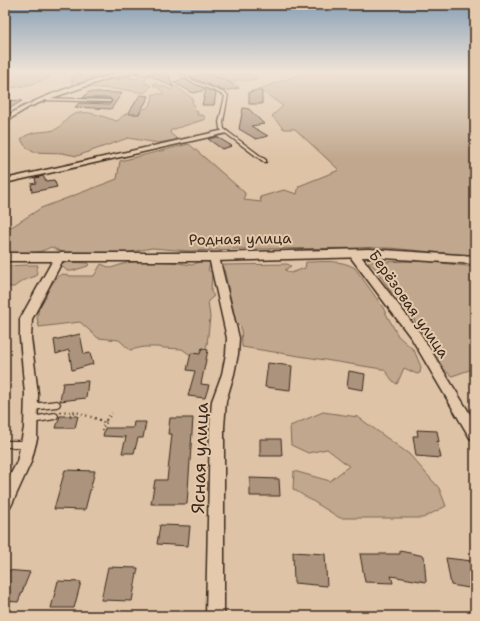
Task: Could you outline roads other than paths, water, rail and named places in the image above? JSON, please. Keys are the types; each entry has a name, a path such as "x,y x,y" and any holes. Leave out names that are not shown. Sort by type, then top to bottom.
{"street":[{"path":"5,120 27,106 39,101"},
{"path":"5,181 225,132"},
{"name":"Родная улица","path":"5,257 214,257 354,253 475,260"},
{"name":"Берёзовая улица","path":"354,253 356,259 416,336 475,434"},
{"name":"Ясная улица","path":"214,257 233,338 232,354 228,374 219,401 217,427 215,616"},
{"path":"5,501 24,463 29,444 32,414 24,328 26,319 59,258"}],"lane":[{"path":"225,101 221,122 222,129 266,161"},
{"path":"32,414 57,404"},
{"path":"32,414 55,416"},
{"path":"7,444 29,444"}]}
